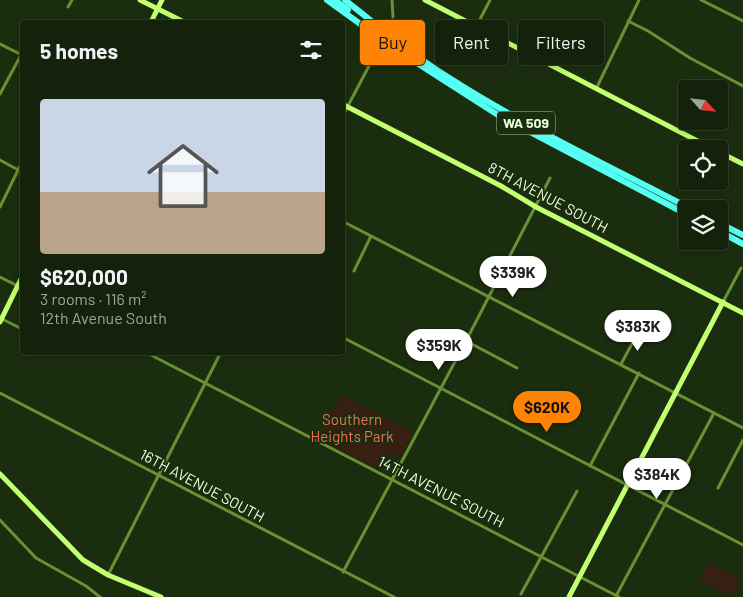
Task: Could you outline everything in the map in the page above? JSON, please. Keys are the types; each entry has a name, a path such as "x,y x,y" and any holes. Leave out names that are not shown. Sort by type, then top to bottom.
{"highway":[{"path":"327,0 360,23"},
{"name":"WA 509","path":"335,0 360,21"},
{"name":"WA 509","path":"346,0 394,40 450,79 506,112 678,202"},
{"name":"WA 509","path":"422,65 498,115 678,210"},
{"path":"728,228 743,236"},
{"path":"728,236 743,244"}],"street":[{"path":"68,7 72,0"},
{"path":"140,0 180,20"},
{"path":"152,20 162,0"},
{"path":"392,0 393,17"},
{"path":"425,0 463,20"},
{"path":"480,20 490,0"},
{"path":"596,88 639,0"},
{"path":"701,0 742,20"},
{"path":"628,21 648,31 690,58 743,86"},
{"path":"508,43 696,140"},
{"path":"0,44 20,54"},
{"path":"0,94 20,59"},
{"path":"345,106 369,65"},
{"name":"8TH AVENUE SOUTH","path":"345,106 743,313"},
{"path":"728,156 743,164"},
{"path":"0,160 20,170"},
{"path":"0,207 20,173"},
{"path":"343,572 550,178"},
{"path":"345,223 743,428"},
{"path":"354,271 371,236"},
{"path":"569,597 741,268"},
{"path":"0,277 20,287 1,320 20,328"},
{"path":"622,364 633,342 633,336"},
{"path":"345,340 743,545"},
{"path":"466,341 517,368"},
{"name":"14TH AVENUE SOUTH","path":"151,355 618,596"},
{"path":"108,575 219,355"},
{"path":"590,466 639,373"},
{"name":"16TH AVENUE SOUTH","path":"0,394 394,597"},
{"path":"618,596 714,413"},
{"path":"718,488 743,440"},
{"path":"0,474 75,553 88,563 108,575 161,597"},
{"path":"521,594 577,491"},
{"path":"0,520 36,558 86,586 98,596"}],"green space":[{"name":"Southern Heights Park","path":"341,395 413,432 400,457 390,452 381,470 318,438"},
{"path":"709,563 741,579 732,597 700,580"}]}
